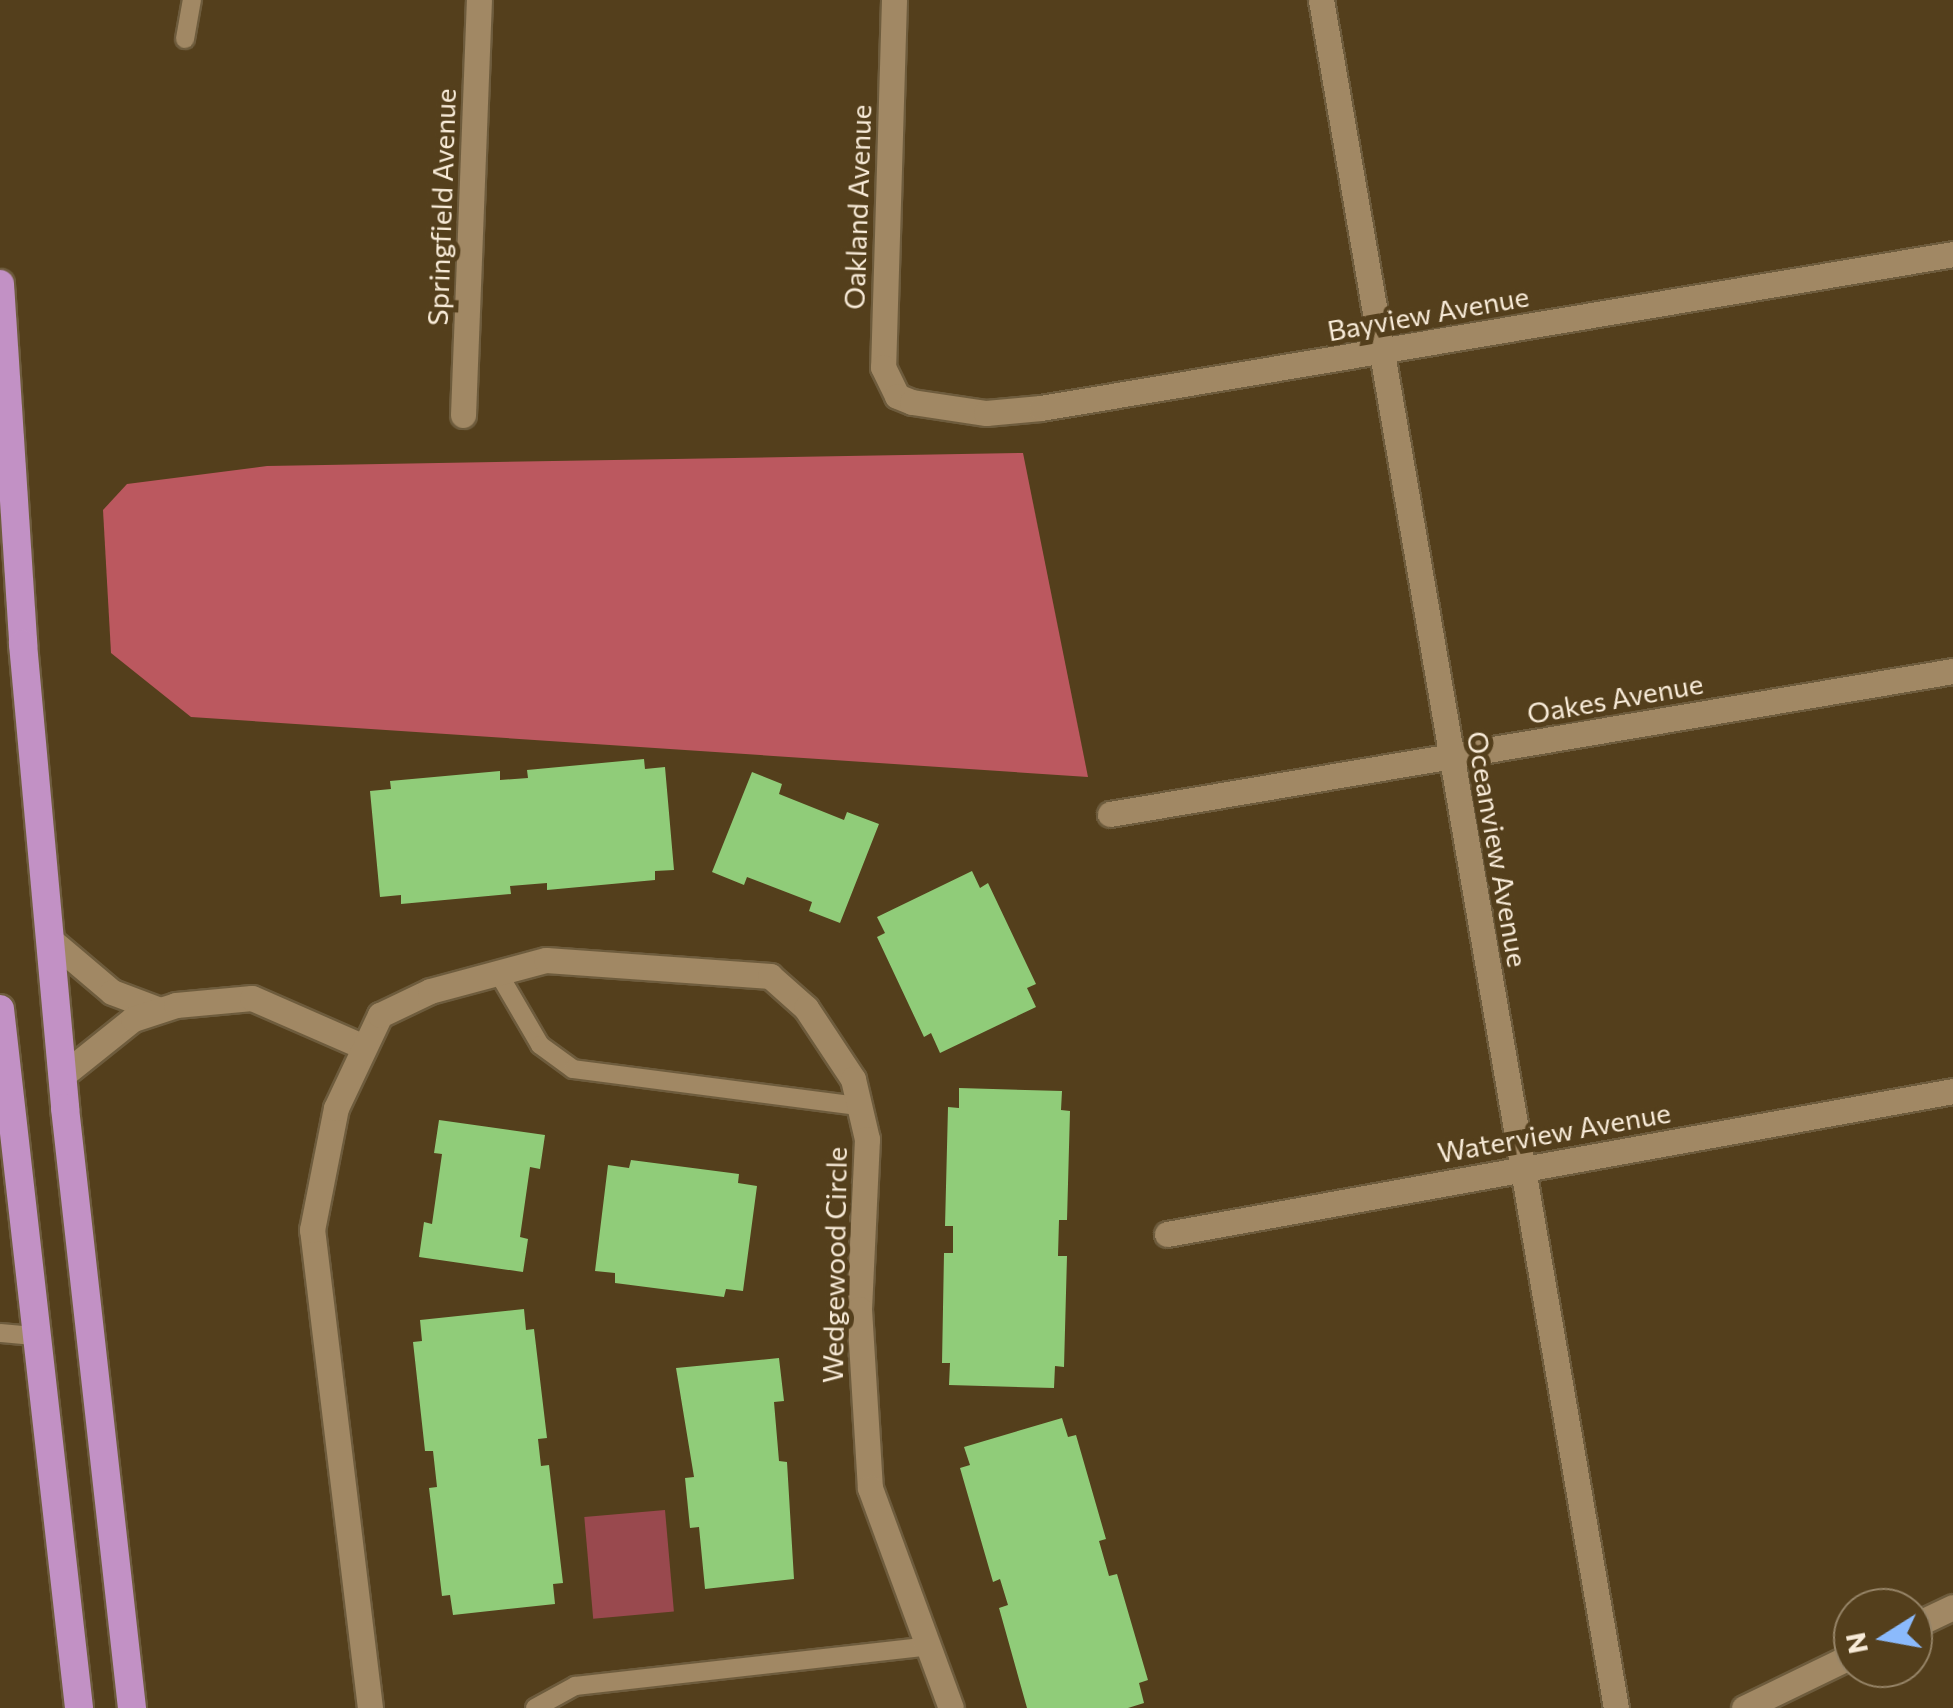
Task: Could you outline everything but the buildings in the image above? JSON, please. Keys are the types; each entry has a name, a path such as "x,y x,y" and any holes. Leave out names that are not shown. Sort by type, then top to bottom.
{"highway":[{"path":"0,284 23,644 63,1075 132,1708"},
{"path":"0,1009 5,1110 36,1336 79,1708"}],"street":[{"name":"Springfield Avenue","path":"464,415 479,0"},
{"name":"Oakland Avenue","path":"894,0 883,366 897,396 912,402"},
{"name":"Oceanview Avenue","path":"1321,0 1616,1708"},
{"name":"Bayview Avenue","path":"912,402 986,413 1041,408 1953,254"},
{"name":"Oakes Avenue","path":"1110,814 1953,671"},
{"path":"53,942 90,979 160,1010"},
{"name":"Wedgewood Circle","path":"370,1708 312,1230 336,1108 380,1015 497,971 546,960 770,976 806,1008 854,1080 867,1139 859,1308 870,1488 950,1708"},
{"path":"63,1075 96,1044 160,1010 252,998 364,1047"},
{"name":"Waterview Avenue","path":"1167,1234 1953,1092"},
{"path":"1744,1708 1833,1665"}],"lane":[{"path":"185,39 192,0"},
{"path":"497,971 540,1045 572,1069 859,1106"},
{"path":"0,1333 36,1336"},
{"path":"535,1708 575,1686 929,1646"}],"shaded area":[{"path":"1023,453 1088,777 191,717 111,653 103,510 127,484 267,466"},
{"path":"665,1510 674,1612 593,1619 584,1517"}]}
